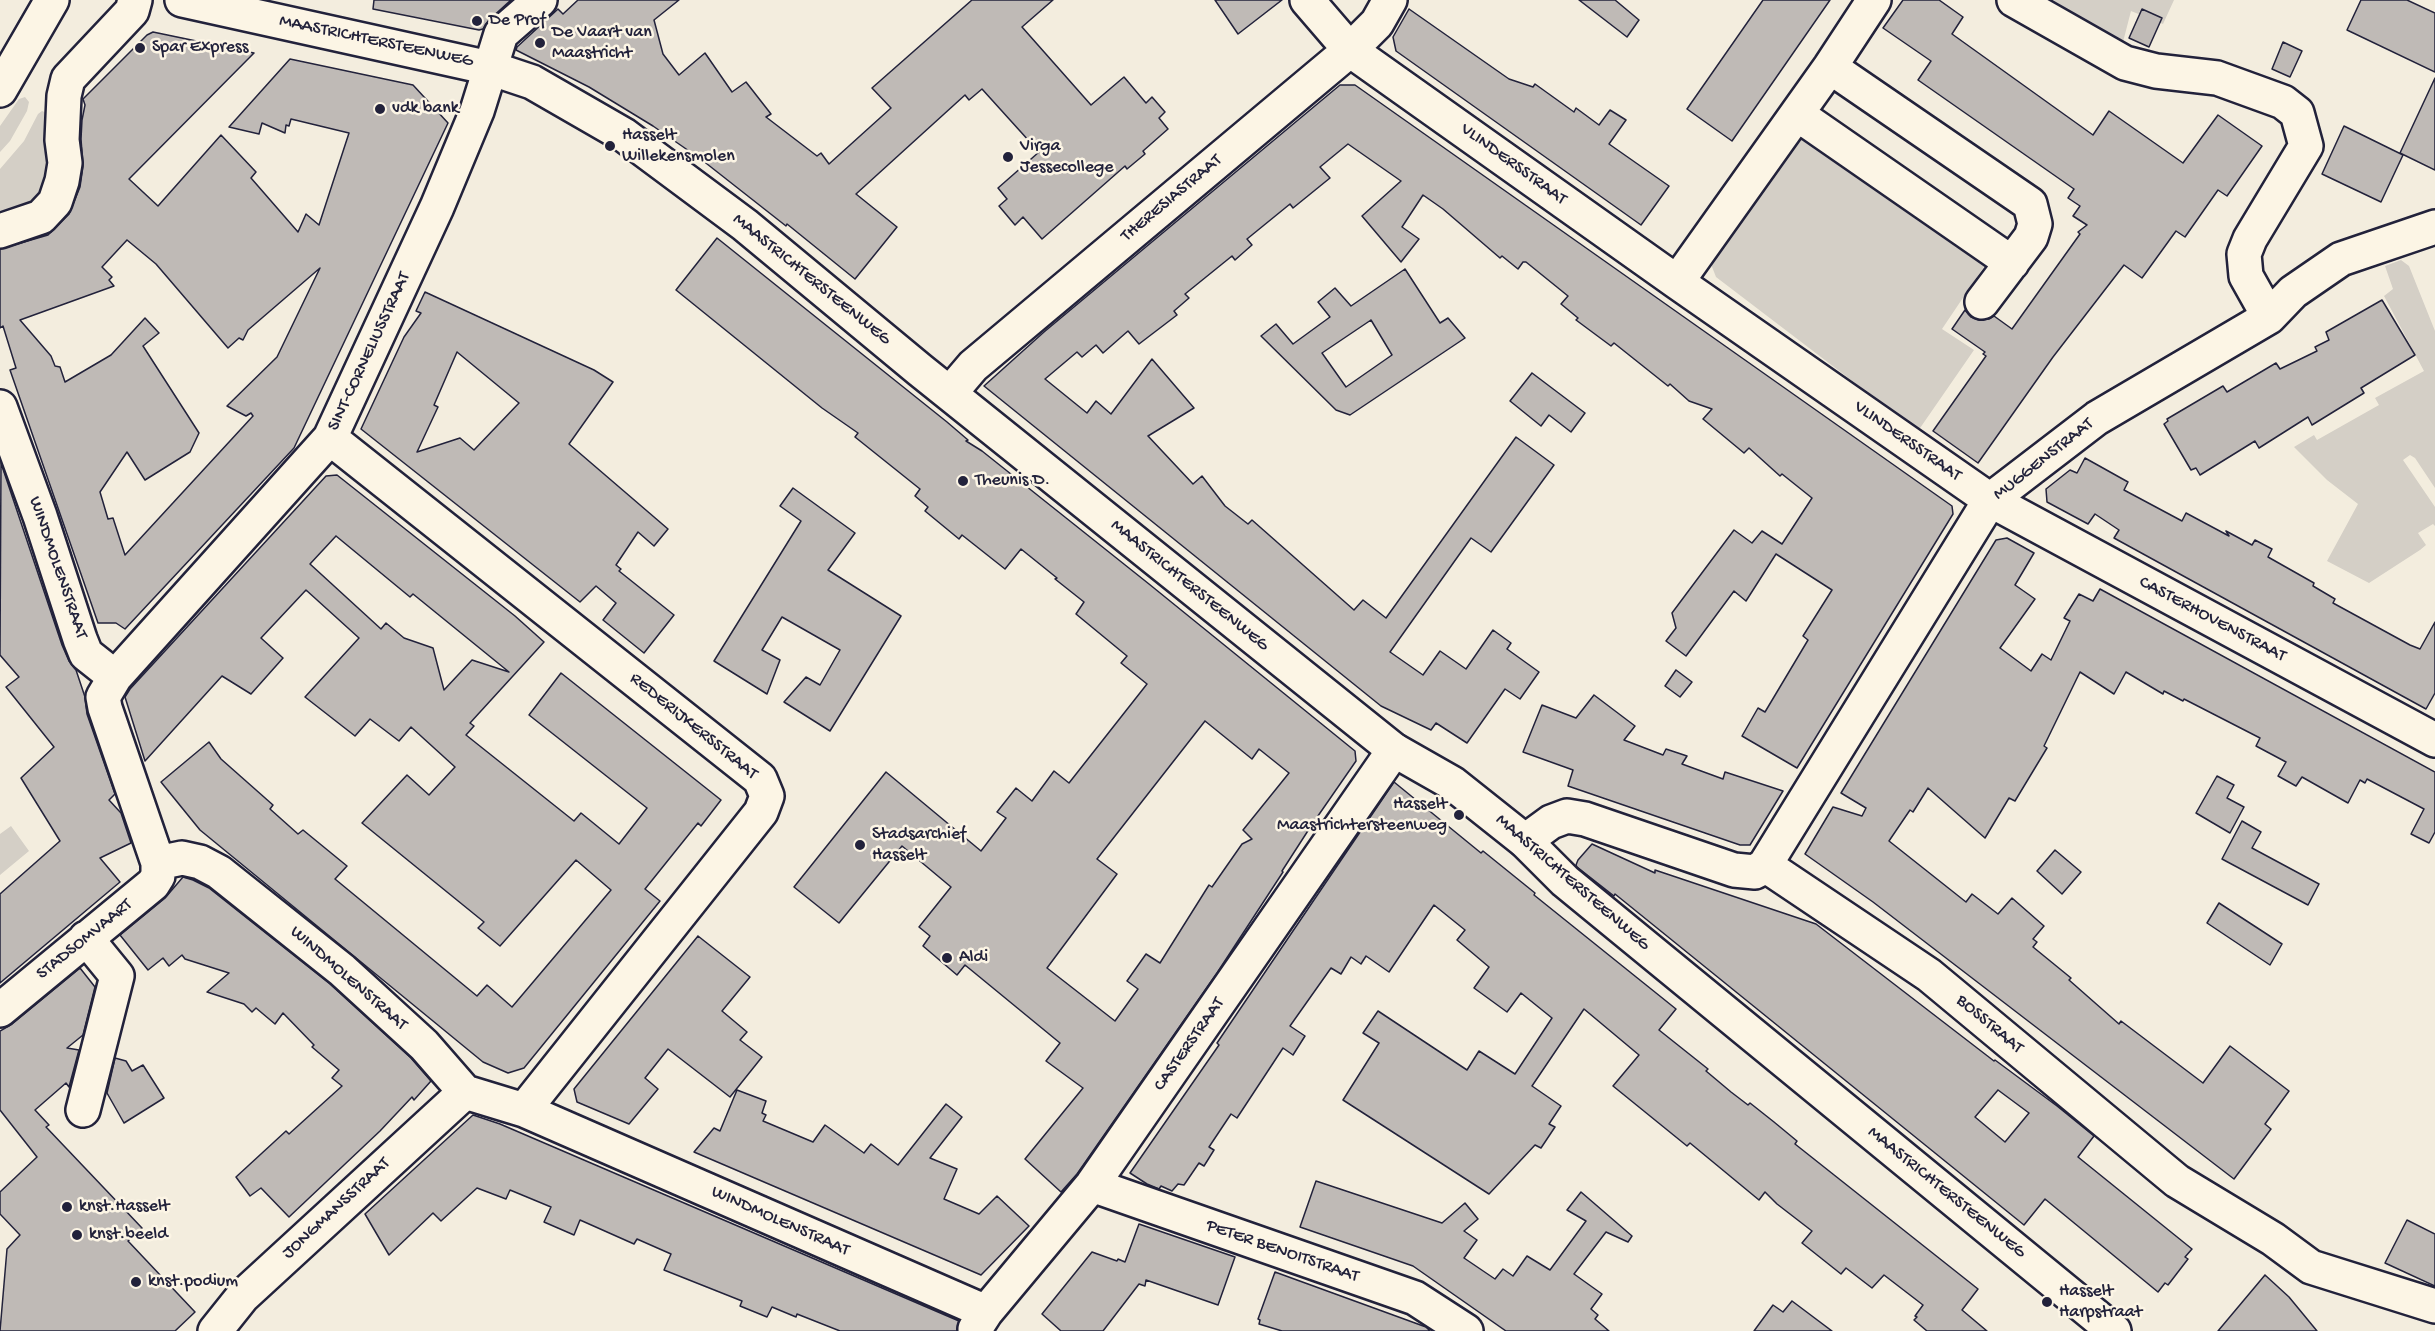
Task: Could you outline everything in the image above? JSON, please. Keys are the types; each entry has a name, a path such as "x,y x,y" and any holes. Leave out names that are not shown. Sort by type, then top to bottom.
{"street":[{"path":"0,90 52,0"},
{"path":"0,231 41,217 55,202 65,163 62,140 63,96 68,79 132,11 135,0"},
{"name":"MAASTRICHTERSTEENWEG","path":"182,0 490,68 532,82 624,135 745,225 1394,750 1452,783 1526,841 1565,881 2114,1331"},
{"name":"SINT-CORNELIUSSTRAAT","path":"115,677 330,438 437,207 477,111 501,34 540,0"},
{"name":"VLINDERSSTRAAT","path":"1307,0 1350,50 1990,500"},
{"name":"THERESIASTRAAT","path":"950,393 973,366 1350,50 1377,23 1390,0"},
{"path":"1677,282 1830,67 1874,0"},
{"path":"2014,0 2125,63 2156,71 2217,78 2283,102 2296,112 2306,146 2250,239 2244,254 2246,276 2269,317"},
{"path":"1830,67 2030,204 2034,224 2031,237 1982,302"},
{"path":"1797,114 2012,263"},
{"name":"MUGGENSTRAAT","path":"1765,865 1990,500 2097,418 2269,317 2292,292 2341,259 2435,227"},
{"name":"WINDMOLENSTRAAT","path":"0,407 40,516 86,654 115,677"},
{"name":"REDERIJKERSSTRAAT","path":"330,438 760,779 767,796 761,812 525,1110"},
{"name":"CASTERHOVENSTRAAT","path":"1990,500 2435,740"},
{"path":"115,677 103,697 105,708 158,863"},
{"name":"CASTERSTRAAT","path":"980,1322 1092,1185 1394,750"},
{"path":"1526,841 1551,822 1567,816 1585,819 1734,870 1755,872 1765,865"},
{"name":"WINDMOLENSTRAAT","path":"158,863 182,858 200,862 219,872 342,970 424,1045 465,1092 525,1110 980,1322"},
{"name":"STADSOMVAART","path":"0,1010 153,884 158,876 158,863"},
{"name":"BOSSTRAAT","path":"1765,865 1929,975 2177,1181 2273,1239 2311,1267 2435,1306"},
{"path":"83,1110 117,976 86,938"},
{"name":"JONGMANSSTRAAT","path":"215,1331 243,1296 465,1092"},
{"name":"PETER BENOITSTRAAT","path":"1092,1185 1415,1298 1466,1331"}],"shaded area":[{"path":"2038,0 2174,0 2163,24 2131,11 2123,42 2101,34"},
{"path":"25,97 29,102 27,111 10,141 0,152 0,126 19,99"},
{"path":"42,111 47,113 50,187 46,204 0,227 0,169 24,141 38,114"},
{"path":"1796,139 1814,141 1985,265 1942,329 1974,350 1918,431 1716,277 1709,259"},
{"path":"2401,260 2409,266 2435,331 2435,488 2415,458 2410,455 2403,460 2435,507 2435,526 2433,524 2418,533 2426,545 2369,583 2327,561 2358,504 2327,480 2294,447 2314,435 2317,440 2379,405 2375,398 2424,371 2384,296 2393,289 2385,266"},
{"path":"11,826 29,851 0,875 0,834"}],"building":[{"path":"374,0 511,0 489,20 483,29 479,30 373,9"},
{"path":"578,0 679,0 654,20 663,54 679,75 705,53 732,92 746,82 771,114 766,117 817,156 821,153 829,164 891,108 872,88 972,0 1053,0 1022,27 1091,105 1124,77 1146,103 1152,97 1165,112 1159,118 1168,129 1143,151 1145,154 1127,169 1125,166 1042,239 1023,217 1015,225 999,206 1007,199 998,188 1039,152 982,89 969,100 965,95 856,194 897,227 855,279 787,224 786,226 702,160 653,126 589,87 516,50 558,9 563,14"},
{"path":"1215,0 1282,0 1238,34"},
{"path":"1579,0 1615,0 1639,20 1627,37"},
{"path":"1763,0 1830,0 1732,141 1687,109"},
{"path":"1903,0 1939,0 1963,17 1952,34 2093,135 2109,111 2183,163 2218,115 2262,146 2227,196 2218,190 2185,237 2176,231 2142,278 2124,265 2053,357 1978,463 1933,431 1986,356 1983,354 1985,352 1952,329 1965,310 1971,317 1979,320 1994,316 2012,329 2080,234 2078,232 2087,225 2073,216 2080,206 2068,198 2074,189 1918,80 1931,61 1883,28"},
{"path":"2361,0 2407,0 2435,13 2435,72 2347,30"},
{"path":"1409,9 1509,79 1533,87 1535,84 1574,112 1576,108 1599,125 1610,110 1626,120 1609,144 1669,186 1641,225 1396,51 1393,37"},
{"path":"2142,9 2162,18 2149,47 2129,38"},
{"path":"153,32 254,53 129,179 158,206 221,135 256,172 251,178 298,232 306,214 319,225 349,133 291,119 289,126 286,125 285,133 262,123 259,134 229,127 290,59 413,85 448,123 294,448 125,629 116,623 98,623 10,370 16,368 3,326 0,328 0,249 48,235 69,214 80,187 83,166 81,139 85,105 83,99 147,35","holes":["127,240 156,264 228,348 239,338 243,340 248,330 320,268 277,357 227,406 246,416 251,413 253,416 125,555 113,518 108,519 100,492 127,452 145,480 190,452 199,433 143,346 159,333 145,318 111,355 65,382 60,367 55,366 51,356 20,320 114,286 109,280 112,277 102,267"]},
{"path":"2283,42 2302,51 2290,77 2272,69"},
{"path":"2435,78 2435,170 2400,153"},
{"path":"1340,85 1355,85 1952,506 1953,514 1797,768 1742,736 1758,708 1765,712 1808,640 1803,636 1832,590 1776,554 1746,601 1734,591 1686,656 1666,641 1676,628 1672,613 1734,530 1752,543 1762,531 1782,544 1812,498 1782,474 1780,476 1749,448 1744,453 1703,419 1712,409 1689,401 1670,384 1668,386 1614,343 1611,346 1576,320 1578,318 1561,304 1568,296 1526,262 1523,262 1518,269 1502,256 1500,258 1443,209 1423,195 1402,227 1419,239 1401,262 1362,216 1401,181 1348,144 1320,167 1330,178 1293,208 1290,204 1247,239 1252,245 1235,260 1232,256 1185,294 1189,298 1174,311 1177,315 1139,344 1128,331 1103,353 1096,345 1082,357 1077,352 1045,379 1087,413 1096,401 1111,414 1152,359 1194,408 1148,436 1193,484 1202,476 1225,506 1248,524 1252,520 1354,610 1363,600 1386,618 1516,437 1554,465 1491,552 1471,538 1390,652 1423,675 1440,651 1466,669 1493,630 1511,643 1507,649 1539,672 1520,699 1505,689 1467,743 1436,723 1431,730 1381,706 984,386 1044,332"},
{"path":"2344,126 2403,155 2381,202 2322,174"},
{"path":"717,238 947,422 968,440 966,441 982,451 1149,584 1355,751 1356,761 1311,826 1217,973 1077,1174 1061,1192 1025,1159 1083,1088 1046,1061 1060,1043 965,965 957,975 923,946 930,936 919,927 951,887 902,846 839,923 794,887 886,772 981,851 1006,818 997,812 1016,788 1032,801 1054,771 1069,783 1147,684 1121,663 1127,656 1076,614 1084,602 1055,579 1057,578 1021,549 1005,569 962,535 959,539 925,511 928,507 915,496 920,489 855,437 858,433 822,408 676,290","holes":["1205,721 1252,759 1259,749 1289,773 1243,830 1252,839 1242,844 1212,887 1209,885 1160,963 1146,954 1127,981 1138,989 1115,1021 1047,968 1117,874 1097,859"]},
{"path":"1405,269 1440,323 1448,318 1465,338 1350,415 1336,410 1261,336 1276,324 1293,344 1330,317 1318,302 1335,288 1351,306","holes":["1371,320 1392,355 1346,387 1322,353"]},
{"path":"425,292 594,370 613,382 569,444 668,529 654,546 638,532 616,565 621,569 619,571 674,615 644,653 603,620 616,603 596,586 580,602 361,429 404,337 421,313 416,311","holes":["457,352 519,403 474,450 460,438 417,452 438,407 434,405"]},
{"path":"2382,300 2415,355 2361,388 2364,393 2312,425 2308,417 2259,448 2255,441 2200,475 2196,468 2191,470 2164,424 2168,421 2167,419 2223,386 2227,392 2276,363 2280,369 2317,351 2315,347 2329,340 2326,332"},
{"path":"1532,373 1585,413 1571,432 1549,415 1541,426 1510,401"},
{"path":"2085,458 2128,482 2124,490 2182,521 2186,513 2229,536 2226,531 2252,545 2255,540 2272,549 2268,557 2314,583 2313,586 2335,599 2333,603 2410,645 2420,649 2435,622 2435,693 2426,709 2114,538 2119,530 2095,514 2088,524 2047,502 2046,489 2070,470 2077,473"},
{"path":"1,463 62,645 76,670 85,697 87,714 115,794 109,800 121,813 131,843 100,858 120,882 0,983 0,894 60,841 21,778 54,747 6,687 19,677 0,655"},
{"path":"337,475 515,616 544,642 470,723 474,726 466,735 574,821 581,813 619,844 647,808 529,715 561,673 721,800 701,826 698,823 645,889 660,901 524,1068 508,1073 483,1062 200,830 161,782 209,742 221,759 273,805 270,809 298,834 303,830 347,866 335,879 477,996 487,985 512,1007 611,890 576,860 500,946 478,928 484,922 362,823 407,775 429,795 455,767 411,727 399,741 370,719 355,736 305,697 359,638 306,590 261,638 283,658 251,694 222,676 145,761 125,697 130,689 326,476","holes":["336,536 410,597 413,594 509,672 472,660 444,690 433,648 404,638 386,623 381,629 310,564"]},
{"path":"793,488 855,533 828,570 901,616 830,731 784,702 806,677 820,685 840,650 782,617 762,650 780,660 767,694 714,661 801,521 780,506"},
{"path":"2007,538 2034,553 2015,585 2035,599 2000,648 2031,671 2042,654 2051,660 2070,621 2064,618 2079,594 2093,601 2100,589 2435,772 2435,832 2429,843 2411,834 2424,809 2367,779 2365,783 2360,780 2348,803 2302,777 2296,786 2278,776 2286,762 2256,746 2260,738 2184,699 2183,701 2164,691 2163,694 2126,672 2114,694 2080,672 2044,746 2047,748 2015,801 2009,798 1985,838 1928,788 1913,812 1910,810 1889,841 1966,902 1972,894 1998,914 2012,898 2044,926 2033,939 2037,942 2033,947 2071,978 2069,980 2119,1024 2121,1021 2203,1083 2230,1046 2289,1091 2265,1124 2271,1129 2234,1179 1873,902 1805,854 1833,807 1862,816 1866,808 1841,793 1996,540"},
{"path":"1676,670 1692,682 1680,697 1665,686"},
{"path":"1594,695 1635,726 1624,740 1663,755 1666,749 1687,756 1682,764 1723,779 1725,772 1783,791 1750,845 1740,845 1568,786 1573,770 1523,752 1542,705 1576,718"},
{"path":"2217,776 2234,785 2227,798 2244,807 2230,833 2196,813"},
{"path":"1394,782 1481,853 1483,851 1676,1009 1659,1030 1708,1069 1706,1071 1731,1092 1748,1105 1750,1103 1797,1141 1795,1144 1978,1289 1962,1310 1987,1331 1927,1331 1914,1320 1923,1305 1884,1275 1872,1288 1846,1268 1841,1274 1802,1243 1812,1231 1765,1192 1759,1200 1690,1143 1687,1146 1613,1086 1639,1055 1584,1009 1532,1086 1561,1106 1549,1124 1555,1127 1541,1148 1535,1145 1489,1194 1343,1100 1379,1043 1363,1033 1378,1011 1467,1070 1479,1051 1515,1074 1552,1018 1521,993 1507,1012 1474,988 1489,967 1457,940 1465,930 1434,905 1389,972 1366,956 1361,964 1351,957 1341,974 1331,968 1290,1026 1305,1036 1293,1055 1283,1048 1237,1118 1231,1114 1209,1147 1214,1150 1204,1166 1199,1163 1184,1185 1178,1184 1172,1191 1161,1186 1159,1189 1130,1173 1219,1045 1217,1043"},
{"path":"2242,821 2261,832 2252,848 2319,884 2308,905 2222,859"},
{"path":"1592,844 1655,873 1655,870 1816,924 2094,1136 2078,1157 2192,1249 2185,1257 2188,1259 2168,1285 2165,1283 2158,1292 2045,1199 2024,1225 1615,894 1614,896 1577,867 1578,860","holes":["1998,1090 2029,1113 2005,1142 1975,1117"]},
{"path":"2055,850 2081,872 2062,894 2037,871"},
{"path":"183,877 209,888 330,984 411,1058 431,1081 414,1100 412,1097 380,1131 289,1217 261,1188 250,1196 236,1177 286,1131 289,1134 342,1086 332,1078 339,1070 312,1047 314,1045 283,1013 275,1024 256,1008 252,1012 244,1004 207,992 229,973 185,959 182,955 169,966 163,958 148,970 120,935 165,898"},
{"path":"2219,903 2282,944 2270,965 2207,923"},
{"path":"698,936 750,977 722,1011 747,1032 740,1040 762,1057 730,1097 668,1049 645,1078 658,1089 629,1124 577,1102 574,1089"},
{"name":"knst.Hasselt","path":"80,968 95,987 83,1035 67,1048 79,1050 69,1087 66,1083 35,1110 49,1125 46,1127 142,1228 128,1241 195,1312 175,1331 0,1331 7,1249 20,1235 0,1214 0,1192 37,1157 0,1110 0,1031 12,1024"},
{"path":"115,1058 126,1061 132,1071 143,1065 164,1098 124,1123 107,1093"},
{"path":"737,1090 766,1101 762,1113 766,1115 763,1121 813,1142 825,1125 864,1153 871,1144 898,1165 946,1104 962,1117 930,1158 957,1169 944,1199 979,1214 997,1196 1029,1226 981,1275 694,1152 714,1128 720,1131"},
{"path":"473,1115 500,1124 959,1321 957,1331 840,1331 772,1307 767,1317 740,1306 742,1301 664,1270 671,1254 637,1239 634,1244 580,1220 574,1235 544,1222 551,1207 510,1190 506,1199 477,1188 441,1221 433,1213 389,1255 365,1214"},
{"path":"1316,1181 1442,1223 1465,1203 1478,1219 1464,1231 1477,1240 1464,1258 1495,1279 1503,1269 1513,1276 1527,1256 1550,1270 1586,1221 1567,1210 1581,1192 1632,1236 1628,1242 1606,1232 1574,1274 1602,1294 1591,1309 1598,1315 1595,1319 1609,1331 1506,1331 1413,1266 1300,1227"},
{"path":"2407,1220 2435,1234 2435,1286 2385,1263"},
{"path":"1139,1224 1235,1257 1218,1305 1146,1280 1145,1286 1139,1284 1103,1331 1061,1331 1042,1314 1092,1252 1125,1262"},
{"path":"1275,1272 1426,1327 1430,1331 1282,1331 1259,1324 1258,1319"},
{"path":"2265,1275 2289,1297 2317,1331 2218,1331"},
{"path":"1792,1301 1832,1331 1754,1331 1773,1305 1783,1312"}],"place":[{"name":"De Prof","path":"477,21"},
{"name":"De Vaart van Maastricht","path":"540,43"},
{"name":"Spar Express","path":"140,48"},
{"name":"vdk bank","path":"380,109"},
{"name":"Hasselt Willekensmolen","path":"610,146"},
{"name":"Virga Jessecollege","path":"1008,157"},
{"name":"Theunis D.","path":"963,481"},
{"name":"Hasselt Maastrichtersteenweg","path":"1459,815"},
{"name":"Stadsarchief Hasselt","path":"860,845"},
{"name":"Aldi","path":"947,958"},
{"name":"knst.Hasselt","path":"67,1207"},
{"name":"knst.beeld","path":"77,1235"},
{"name":"knst.podium","path":"136,1282"},
{"name":"Hasselt Harpstraat","path":"2047,1302"}]}
